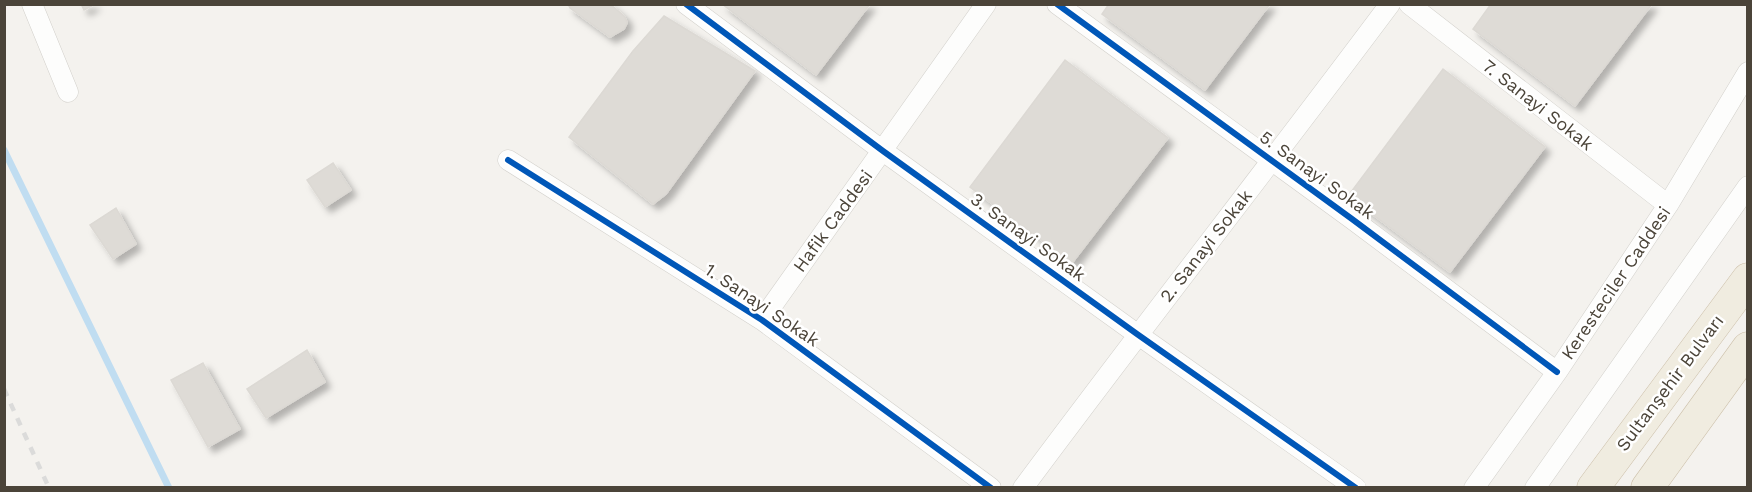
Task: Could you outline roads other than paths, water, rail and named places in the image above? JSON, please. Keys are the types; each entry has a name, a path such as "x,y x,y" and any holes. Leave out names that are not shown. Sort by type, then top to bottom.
{"highway":[{"name":"Sultanşehir Bulvarı","path":"1593,488 1748,279"},
{"path":"1647,488 1748,348"}],"street":[{"path":"32,4 68,92"},
{"name":"3. Sanayi Sokak","path":"686,4 883,151 1356,488"},
{"name":"Hafik Caddesi","path":"762,320 986,4"},
{"name":"5. Sanayi Sokak","path":"1057,4 1557,372"},
{"name":"2. Sanayi Sokak","path":"1023,488 1137,334 1273,161 1390,4"},
{"name":"7. Sanayi Sokak","path":"1409,4 1668,205"},
{"name":"Keresteciler Caddesi","path":"1474,488 1557,372 1668,205 1748,72"},
{"name":"1. Sanayi Sokak","path":"508,160 762,320 991,488"},
{"path":"1535,488 1748,186"}],"waterway":[{"path":"4,150 169,488"}],"railway":[{"path":"4,389 49,488"}]}
